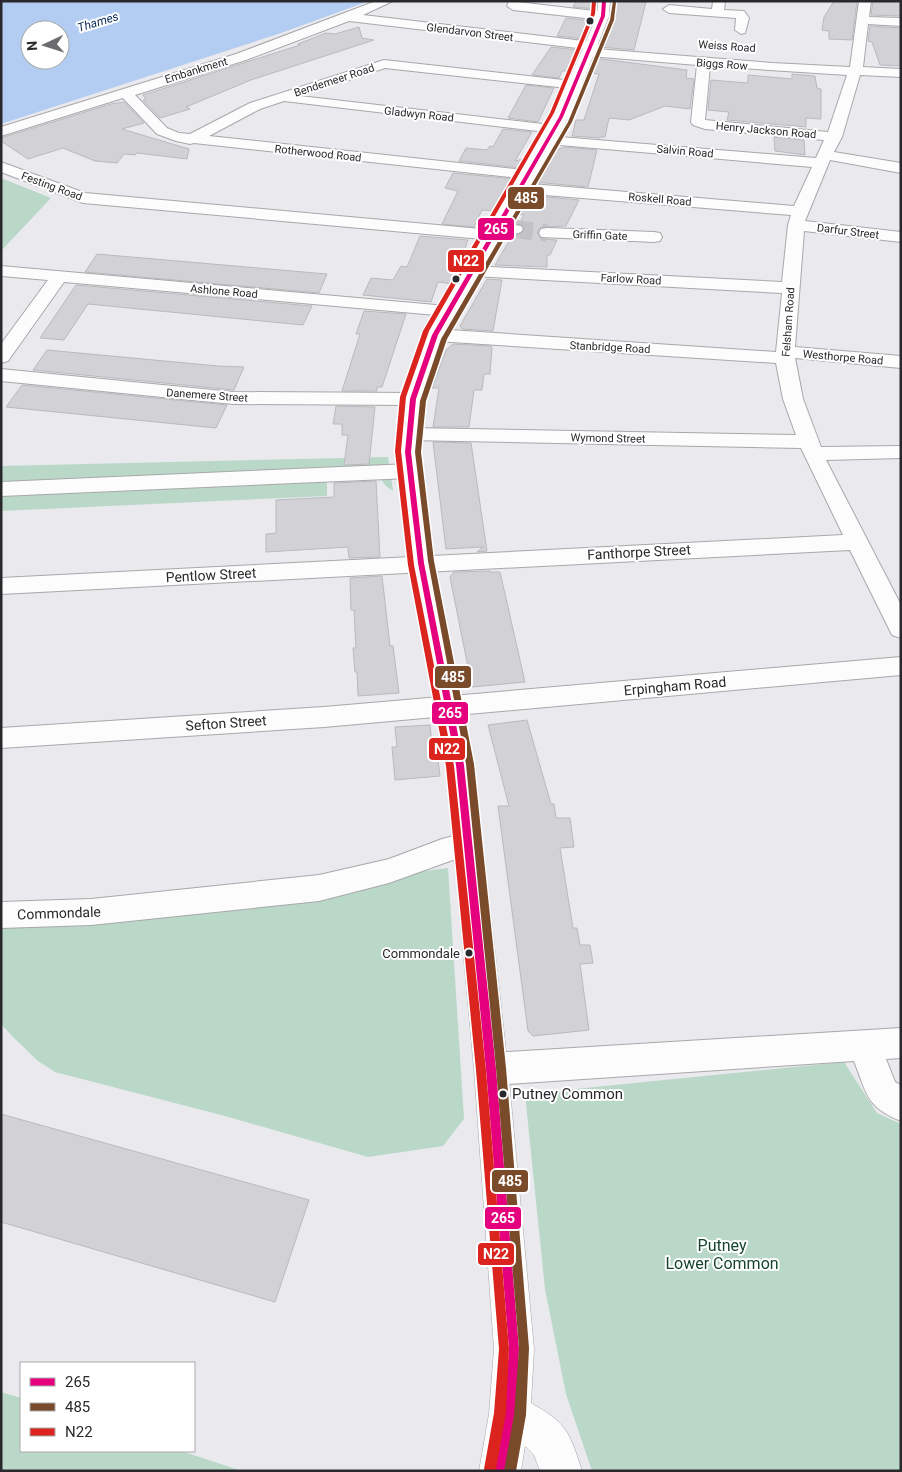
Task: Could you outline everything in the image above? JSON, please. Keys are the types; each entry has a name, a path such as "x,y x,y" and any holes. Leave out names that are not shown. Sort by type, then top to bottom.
{"main road":[{"path":"500,1471 510,1414 514,1349 491,1069 460,765 450,705 421,563 410,471 408,434 413,399 434,336 472,270 502,230 524,181 576,85 604,16 604,1"},
{"path":"510,1414 546,1435 555,1449 561,1471"}],"street":[{"name":"Embankment","path":"1,132 241,57 387,1"},
{"path":"515,1 513,6 604,16"},
{"name":"Felsham Road","path":"865,1 863,20 854,56 854,72 835,137 798,218 785,355 786,372 793,399 810,448 901,630"},
{"path":"668,9 719,7 740,11 743,18 741,30"},
{"name":"Glendarvon Street","path":"348,17 593,45"},
{"path":"863,20 901,22"},
{"path":"593,45 622,38"},
{"name":"Biggs Row","path":"593,45 704,62 854,72 901,73"},
{"name":"Henry Jackson Road","path":"704,62 698,122 704,125 835,137"},
{"name":"Bendemeer Road","path":"190,140 255,106 384,64 576,85"},
{"name":"Rotherwood Road","path":"125,92 162,131 190,140 524,181"},
{"name":"Gladwyn Road","path":"283,97 551,134"},
{"name":"Salvin Road","path":"551,134 824,159 901,168"},
{"name":"Festing Road","path":"1,167 83,198 502,230"},
{"name":"Roskell Road","path":"524,181 798,218"},
{"name":"Darfur Street","path":"798,218 901,238"},
{"name":"Griffin Gate","path":"547,233 654,237"},
{"name":"Farlow Road","path":"472,270 790,288"},
{"name":"Ashlone Road","path":"1,271 447,311"},
{"path":"1,357 59,277"},
{"name":"Stanbridge Road","path":"434,336 785,355"},
{"name":"Westhorpe Road","path":"785,355 901,362"},
{"name":"Danemere Street","path":"1,375 233,398 413,399"},
{"name":"Wymond Street","path":"408,434 901,452"},
{"path":"1,488 410,471"},
{"name":"Fanthorpe Street","path":"421,563 857,542"},
{"name":"Pentlow Street","path":"1,586 421,563"},
{"name":"Erpingham Road","path":"450,705 901,666"},
{"name":"Sefton Street","path":"1,738 324,717 450,705"},
{"name":"Commondale","path":"1,915 91,912 319,888 349,882 398,868 469,844"},
{"path":"491,1069 901,1044"},
{"path":"864,1046 883,1093 901,1105"}],"green space":[{"path":"1,178 51,198 1,251"},
{"path":"388,457 393,491 380,478 327,481 327,496 1,511 1,466"},
{"path":"448,868 464,1119 443,1146 368,1157 225,1116 55,1072 38,1061 1,1024 1,925"},
{"name":"Putney Lower Common","path":"844,1062 877,1113 901,1124 901,1471 592,1471 566,1394 545,1289 525,1094"},
{"path":"1,1392 20,1398 20,1452 184,1452 242,1471 1,1471"}],"water":[{"name":"Thames","path":"1,1 369,1 281,33 1,124"}],"building":[{"path":"576,1 596,1 596,9 573,7"},
{"path":"612,1 646,2 634,50 600,47 611,17"},
{"path":"834,1 857,1 852,40 829,39 829,31 822,30 824,17"},
{"path":"873,1 901,1 901,16 871,15"},
{"path":"566,18 593,21 585,39 557,36"},
{"path":"870,26 901,28 901,66 880,65 872,42 868,41"},
{"path":"359,27 362,38 374,40 251,80 186,107 190,109 160,118 143,100 146,100 143,95 300,45 298,44 326,33 335,34"},
{"path":"551,47 579,50 567,71 562,71 559,78 532,75"},
{"path":"594,58 687,70 686,78 694,79 690,109 665,106 629,120 609,118 605,137 572,136 576,120 584,120 599,74 588,73"},
{"path":"792,74 815,76 817,88 821,89 821,119 806,118 806,127 727,120 729,112 708,110 711,80 748,83 748,75 792,79"},
{"path":"526,85 554,88 538,122 508,118"},
{"path":"124,102 144,123 122,129 189,149 187,159 137,153 135,155 124,154 117,163 95,161 63,148 28,159 1,141 1,138 111,104"},
{"path":"503,129 532,132 515,161 527,158 521,168 459,161 466,148 487,150 490,146 493,147"},
{"path":"774,137 804,140 805,155 775,151"},
{"path":"565,147 597,150 588,187 534,182 552,151"},
{"path":"453,173 514,179 495,211 482,210 474,227 442,224 458,191 445,188"},
{"path":"527,195 579,200 566,226 541,227 537,232 541,239 557,240 550,255 547,255 547,267 495,265 512,236 522,234 525,230 523,225 519,224 524,215 516,214"},
{"path":"420,236 468,240 453,284 438,282 431,302 363,295 371,278 393,280 401,266 407,267"},
{"path":"97,254 327,274 319,293 85,272"},
{"path":"487,279 502,280 493,331 462,329 460,326"},
{"path":"76,285 312,306 303,325 88,304 64,340 40,338"},
{"path":"364,311 406,314 382,387 377,387 377,391 342,391 360,334 356,334"},
{"path":"453,344 491,346 490,374 484,374 482,390 474,390 469,427 433,427 439,388 432,388 446,350"},
{"path":"47,350 244,367 234,390 33,370"},
{"path":"22,385 227,405 216,428 6,407"},
{"path":"336,406 375,407 369,464 344,465 348,435 342,435 342,424 333,424"},
{"path":"433,442 471,443 487,551 477,552 483,547 446,549"},
{"path":"376,481 380,557 349,558 348,547 266,552 266,534 276,533 276,500 334,497 334,483"},
{"path":"454,572 500,572 525,682 472,687 450,577"},
{"path":"382,576 390,646 393,646 399,693 358,696 353,648 356,648 354,610 351,610 350,578"},
{"path":"527,720 551,804 554,804 556,818 570,818 574,847 560,848 573,928 577,928 580,945 590,945 593,963 580,964 589,1030 533,1036 528,1031 498,806 509,806 488,725"},
{"path":"430,725 432,744 436,743 440,776 395,780 392,747 397,747 395,727"},
{"path":"1,1114 309,1200 275,1302 1,1222"}],"tunnel":[{"path":"515,229 547,233"}],"transit line":[{"name":"N22","path":"490,1469 500,1413 504,1349 481,1070 450,766 411,565 398,451 403,397 426,331 552,113 593,14 594,1"},
{"name":"265","path":"500,1471 510,1414 514,1349 491,1069 460,765 421,563 408,452 413,399 435,335 561,117 603,16 604,1"},
{"name":"485","path":"510,1471 520,1415 524,1348 501,1068 470,764 431,561 418,452 423,401 444,339 570,122 612,20 614,2"}],"place":[{"name":"Commondale","path":"469,953"},
{"name":"Putney Common","path":"503,1094"}]}
